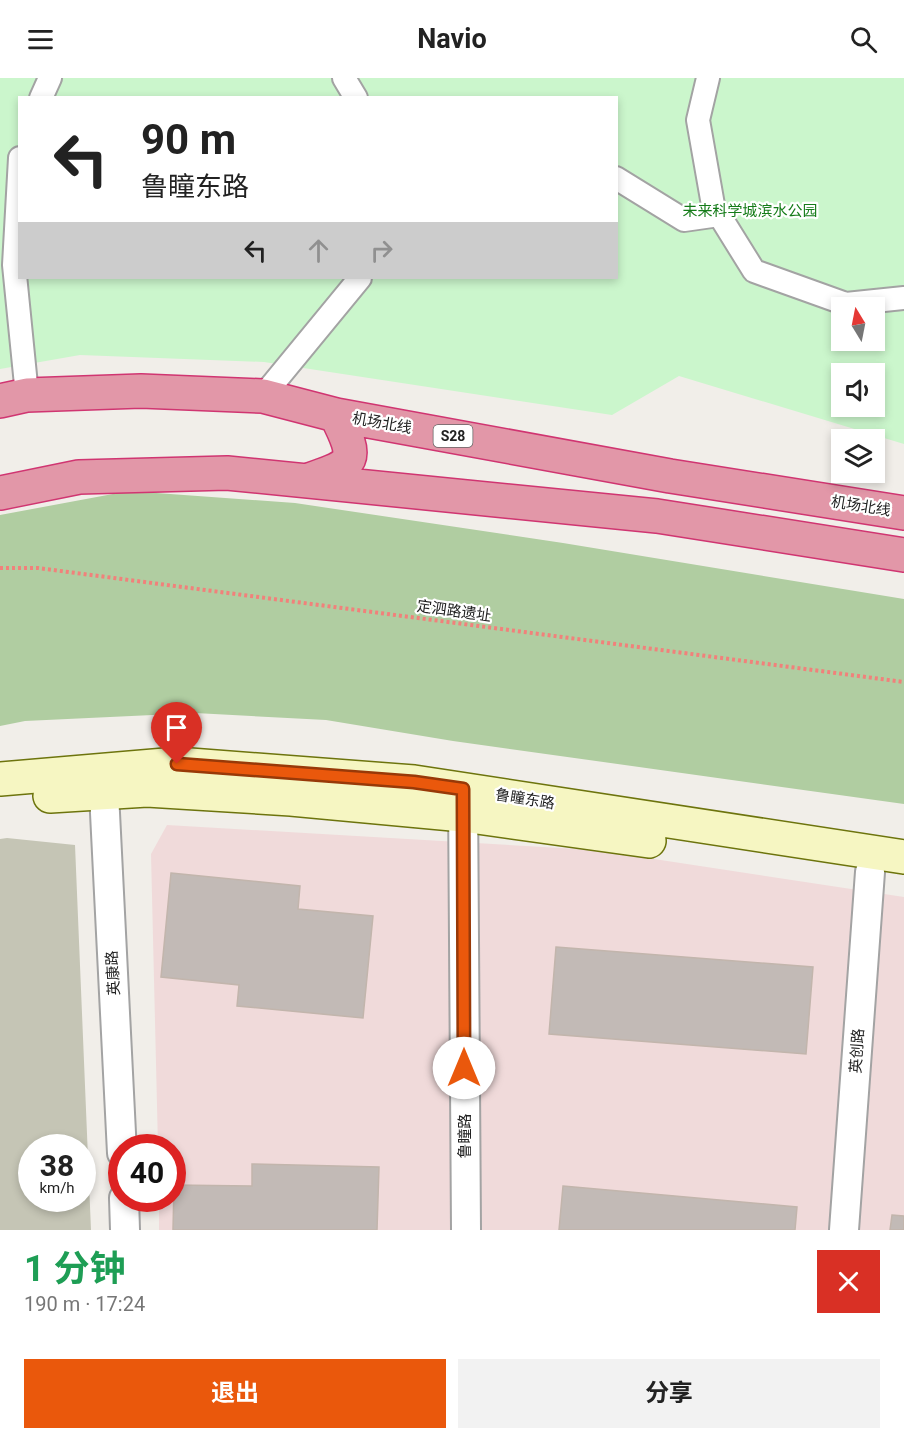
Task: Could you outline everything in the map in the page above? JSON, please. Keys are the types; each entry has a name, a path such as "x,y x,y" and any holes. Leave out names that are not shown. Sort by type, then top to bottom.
{"highway":[{"name":"机场北线","path":"14,398 141,391 263,396 336,415 670,476 904,513"},
{"path":"307,481 343,468 351,455 350,443 336,415"},
{"path":"0,493 79,477 227,473 657,516 904,555"}],"main road":[{"name":"鲁瞳东路","path":"0,779 177,764 414,782 463,802 904,877"},
{"name":"鲁瞳东路","path":"0,800 147,790 291,799 463,802 904,857"}],"street":[{"path":"42,96 50,78"},
{"path":"344,78 355,96"},
{"path":"708,78 698,120 713,205 754,271 846,304 904,298"},
{"path":"618,179 684,220 719,215"},
{"path":"14,398 18,201"},
{"path":"263,396 359,279"},
{"name":"英康路","path":"104,793 121,1134"},
{"name":"鲁瞳路","path":"463,802 466,1230"},
{"name":"英创路","path":"844,1230 870,872"},
{"path":"124,1212 125,1230"}],"path":[{"name":"定泗路遗址","path":"0,568 38,568 904,682"}],"shaded area":[{"path":"167,825 595,850 904,897 904,1230 159,1230 159,1212 186,1212 186,1134 158,1134 151,854"},
{"path":"0,839 75,845 87,1134 18,1134 18,1212 90,1212 91,1230 0,1230"}],"green space":[{"name":"未来科学城滨水公园","path":"0,78 904,78 904,444 885,438 885,429 854,429 679,376 612,415 264,362 80,355 0,369"},
{"path":"129,491 295,503 563,543 904,599 904,804 453,741 326,720 195,713 25,721 0,726 0,515"}],"building":[{"path":"171,873 300,886 298,909 373,916 363,1018 237,1006 239,985 161,977"},
{"path":"556,947 813,967 806,1054 549,1034"},
{"path":"252,1164 379,1167 377,1230 173,1230 173,1212 186,1212 186,1185 252,1186"},
{"path":"563,1186 797,1207 795,1230 559,1230"},
{"path":"892,1215 904,1216 904,1230 890,1230"}],"route":[{"path":"177,764 414,782 463,789 464,1068"}]}
